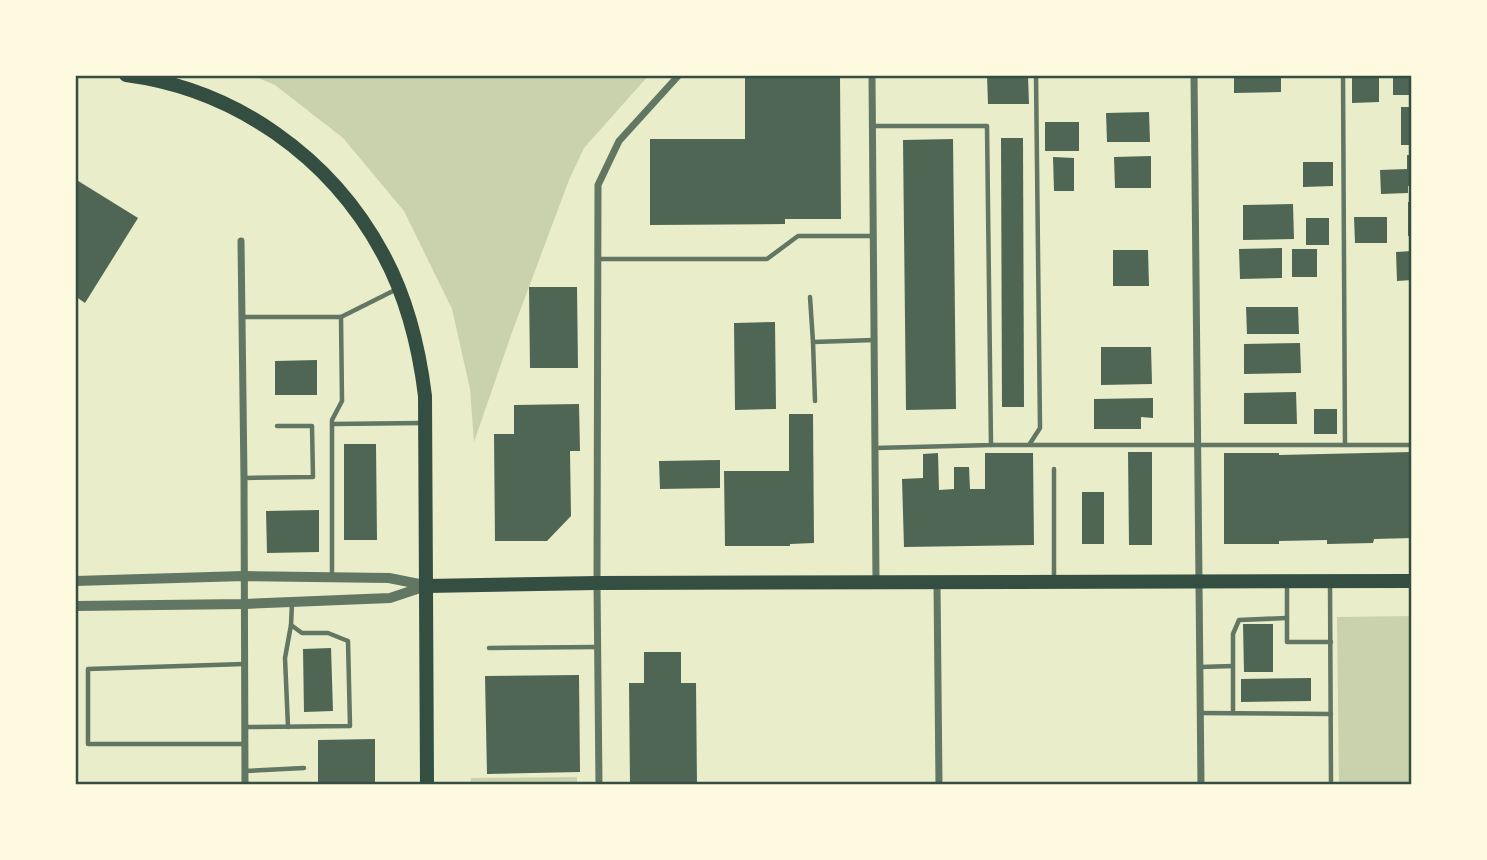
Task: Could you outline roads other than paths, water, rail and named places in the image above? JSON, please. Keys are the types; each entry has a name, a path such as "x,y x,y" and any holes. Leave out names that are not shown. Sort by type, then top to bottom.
{"main road":[{"path":"126,75 168,83 202,94 260,122 288,142 340,191 383,254 399,288 421,360 425,396 427,785"},
{"path":"426,586 597,583 1412,581"}],"street":[{"path":"599,785 598,185 619,141 679,75"},
{"path":"872,75 876,583"},
{"path":"1194,75 1201,785"},
{"path":"241,241 245,785"},
{"path":"75,581 244,576 332,577 389,578 426,586"},
{"path":"937,583 939,785"},
{"path":"75,606 244,604 390,598 426,586"}],"lane":[{"path":"1029,445 1040,428 1037,75"},
{"path":"1343,75 1345,444"},
{"path":"873,126 987,125 991,445"},
{"path":"598,259 767,259 798,236 873,236"},
{"path":"243,317 341,317 399,288"},
{"path":"810,297 815,401"},
{"path":"332,577 332,420 342,401 341,317"},
{"path":"813,342 874,340"},
{"path":"332,424 425,423"},
{"path":"244,478 313,477 313,426 276,426"},
{"path":"875,448 991,445 1412,444"},
{"path":"1054,469 1054,582"},
{"path":"1287,582 1287,642 1331,642"},
{"path":"1331,582 1331,785"},
{"path":"288,727 285,658 292,602"},
{"path":"1233,713 1233,634 1239,620 1287,618"},
{"path":"245,727 350,726 348,640 328,633 302,633 291,625"},
{"path":"489,648 598,647"},
{"path":"244,664 88,669 88,744 245,744"},
{"path":"1200,667 1233,666"},
{"path":"1200,713 1331,714"},
{"path":"245,771 304,768"}]}
